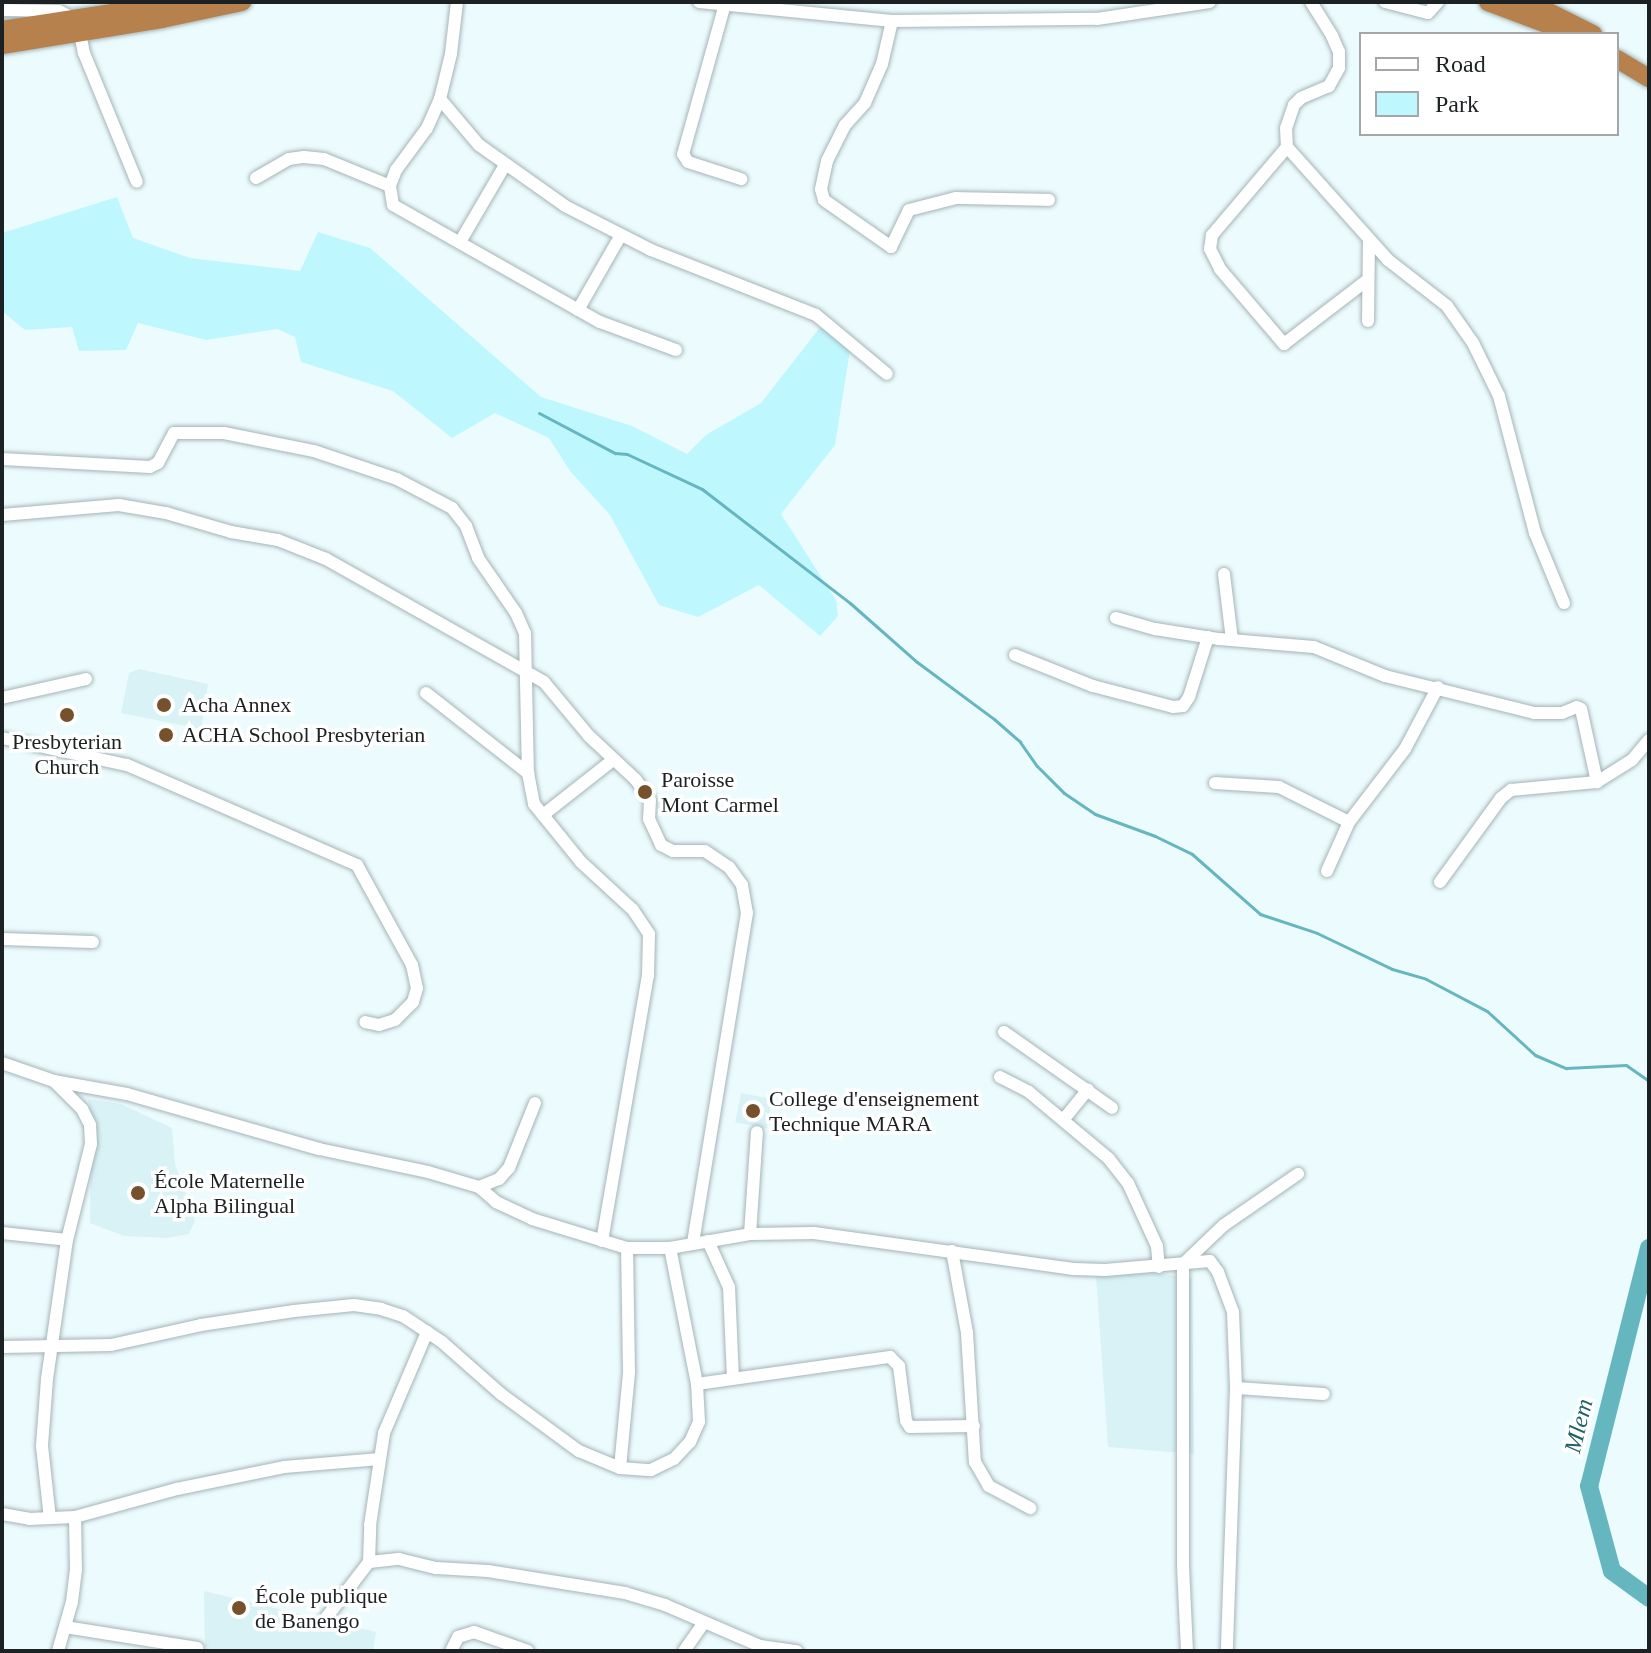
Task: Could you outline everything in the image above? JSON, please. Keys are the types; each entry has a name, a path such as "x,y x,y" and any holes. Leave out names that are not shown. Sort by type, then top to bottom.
{"highway":[{"path":"2,45 192,5 242,2"},
{"path":"1488,2 1568,32"},
{"path":"1529,2 1589,32"},
{"path":"2,30 78,27"},
{"path":"1619,49 1649,66"},
{"path":"1619,60 1649,78"}],"street":[{"path":"457,2 451,54 440,99 427,128 403,158 390,186 393,205 578,310 632,336 676,350"},
{"path":"699,2 892,21 1097,19 1170,4 1210,2"},
{"path":"1311,2 1336,44 1339,68 1329,86 1301,98 1294,105 1286,128 1287,147 1369,240 1403,273 1447,306 1473,343 1499,396 1535,533 1564,603"},
{"path":"1385,2 1428,13 1438,2"},
{"path":"725,4 683,154 688,162 741,179"},
{"path":"2,10 59,11 78,27 84,53 137,182"},
{"path":"892,21 882,64 865,103 845,125 827,161 821,189 824,200 891,247 909,210 956,198 1049,200"},
{"path":"440,99 465,131 505,165 565,206 621,235 781,304 816,315 887,374"},
{"path":"1287,147 1212,235 1210,249 1220,269 1284,344 1366,281"},
{"path":"256,178 289,159 304,157 324,159 390,186"},
{"path":"460,242 505,165"},
{"path":"578,310 621,235"},
{"path":"1368,321 1366,281 1369,240"},
{"path":"2,459 150,467 158,463 174,433 224,433 303,449 397,479 452,508 466,526 478,558 516,613 525,633 528,773 534,804 581,862 644,923 651,945 602,1241"},
{"path":"2,515 119,505 278,540 341,566 551,689 613,760 636,780 650,800 649,819 666,849 705,851 729,867 742,885 747,913 738,985 693,1244"},
{"path":"1224,574 1232,640"},
{"path":"1116,618 1155,629 1208,637 1314,647 1385,676 1534,713 1581,709 1597,782"},
{"path":"1015,655 1093,686 1173,707 1183,706 1189,697 1208,637"},
{"path":"2,698 86,679"},
{"path":"1327,871 1349,822 1405,749 1438,687"},
{"path":"426,693 528,773"},
{"path":"2,738 127,765 357,865 412,965 417,988 413,1002 395,1020 379,1025 365,1022"},
{"path":"1440,882 1501,798 1511,790 1597,782 1632,760 1649,740"},
{"path":"543,815 613,760"},
{"path":"1215,783 1279,787 1349,822"},
{"path":"2,939 93,942"},
{"path":"1004,1032 1112,1108"},
{"path":"2,1063 54,1081 127,1094 319,1149 479,1187 512,1210 627,1248 670,1248 750,1234 814,1233 1074,1269 1159,1267 1210,1261 1218,1272 1233,1312 1236,1388 1227,1651"},
{"path":"1000,1077 1029,1092 1109,1159 1128,1183 1157,1246 1159,1267"},
{"path":"50,1518 42,1446 51,1347 67,1240 85,1182 91,1144 90,1125 82,1109 54,1081"},
{"path":"1064,1119 1088,1089"},
{"path":"479,1187 499,1179 509,1168 535,1103"},
{"path":"750,1234 757,1132"},
{"path":"1187,1651 1183,1565 1183,1264 1224,1225 1298,1174"},
{"path":"2,1233 67,1240"},
{"path":"708,1241 729,1287 733,1377"},
{"path":"620,1468 630,1321 627,1248"},
{"path":"2,1347 111,1345 201,1325 354,1305 403,1316 579,1451 620,1468 651,1470 674,1459 690,1442 699,1422 697,1384 670,1248"},
{"path":"952,1251 967,1333 975,1462 980,1476 989,1486 1030,1508"},
{"path":"326,1618 369,1562 370,1525 380,1459 396,1401 427,1332"},
{"path":"697,1384 890,1357 899,1366 906,1421 910,1427 918,1430 974,1426"},
{"path":"1236,1388 1324,1394"},
{"path":"2,1514 75,1517 177,1489 284,1467 380,1459"},
{"path":"58,1651 76,1570 75,1517"},
{"path":"369,1562 411,1560 436,1568 488,1571 625,1593 665,1605 760,1646 797,1651"},
{"path":"684,1651 703,1624"},
{"path":"65,1627 197,1648"},
{"path":"451,1651 458,1637 474,1632 528,1651"}],"shaded area":[{"name":"Acha Annex","path":"139,669 208,684 201,729 121,713 129,673"},
{"name":"College d'enseignement Technique MARA","path":"741,1093 772,1099 767,1129 735,1122"},
{"name":"École Maternelle Alpha Bilingual","path":"88,1099 121,1104 172,1128 175,1164 195,1221 189,1234 167,1238 124,1236 90,1223 91,1123"},
{"path":"1141,1271 1192,1278 1194,1454 1108,1447 1096,1276"},
{"name":"École publique de Banengo","path":"204,1591 376,1632 373,1651 205,1651"}],"green space":[{"path":"117,197 133,238 190,258 300,271 318,232 370,248 541,397 632,426 687,454 706,435 761,403 825,321 851,344 835,445 781,514 836,600 838,616 820,636 759,585 698,617 659,605 610,515 570,471 549,438 495,413 452,438 393,391 301,362 295,337 277,329 206,340 138,323 126,350 79,351 72,327 25,330 2,311 2,233"}],"waterway":[{"path":"539,413 615,453 627,454 702,489 850,603 917,662 994,719 1020,742 1037,766 1064,793 1095,814 1155,836 1192,854 1260,914 1317,933 1392,969 1426,979 1487,1011 1535,1055 1566,1068 1626,1065 1649,1081"},
{"name":"Mlem","path":"1649,1248 1589,1486 1612,1571 1649,1598"}],"place":[{"name":"Acha Annex","path":"164,705"},
{"name":"Presbyterian Church","path":"67,715"},
{"name":"ACHA School Presbyterian","path":"166,735"},
{"name":"Paroisse Mont Carmel","path":"645,792"},
{"name":"College d'enseignement Technique MARA","path":"753,1111"},
{"name":"École Maternelle Alpha Bilingual","path":"138,1193"},
{"name":"École publique de Banengo","path":"239,1608"}]}
